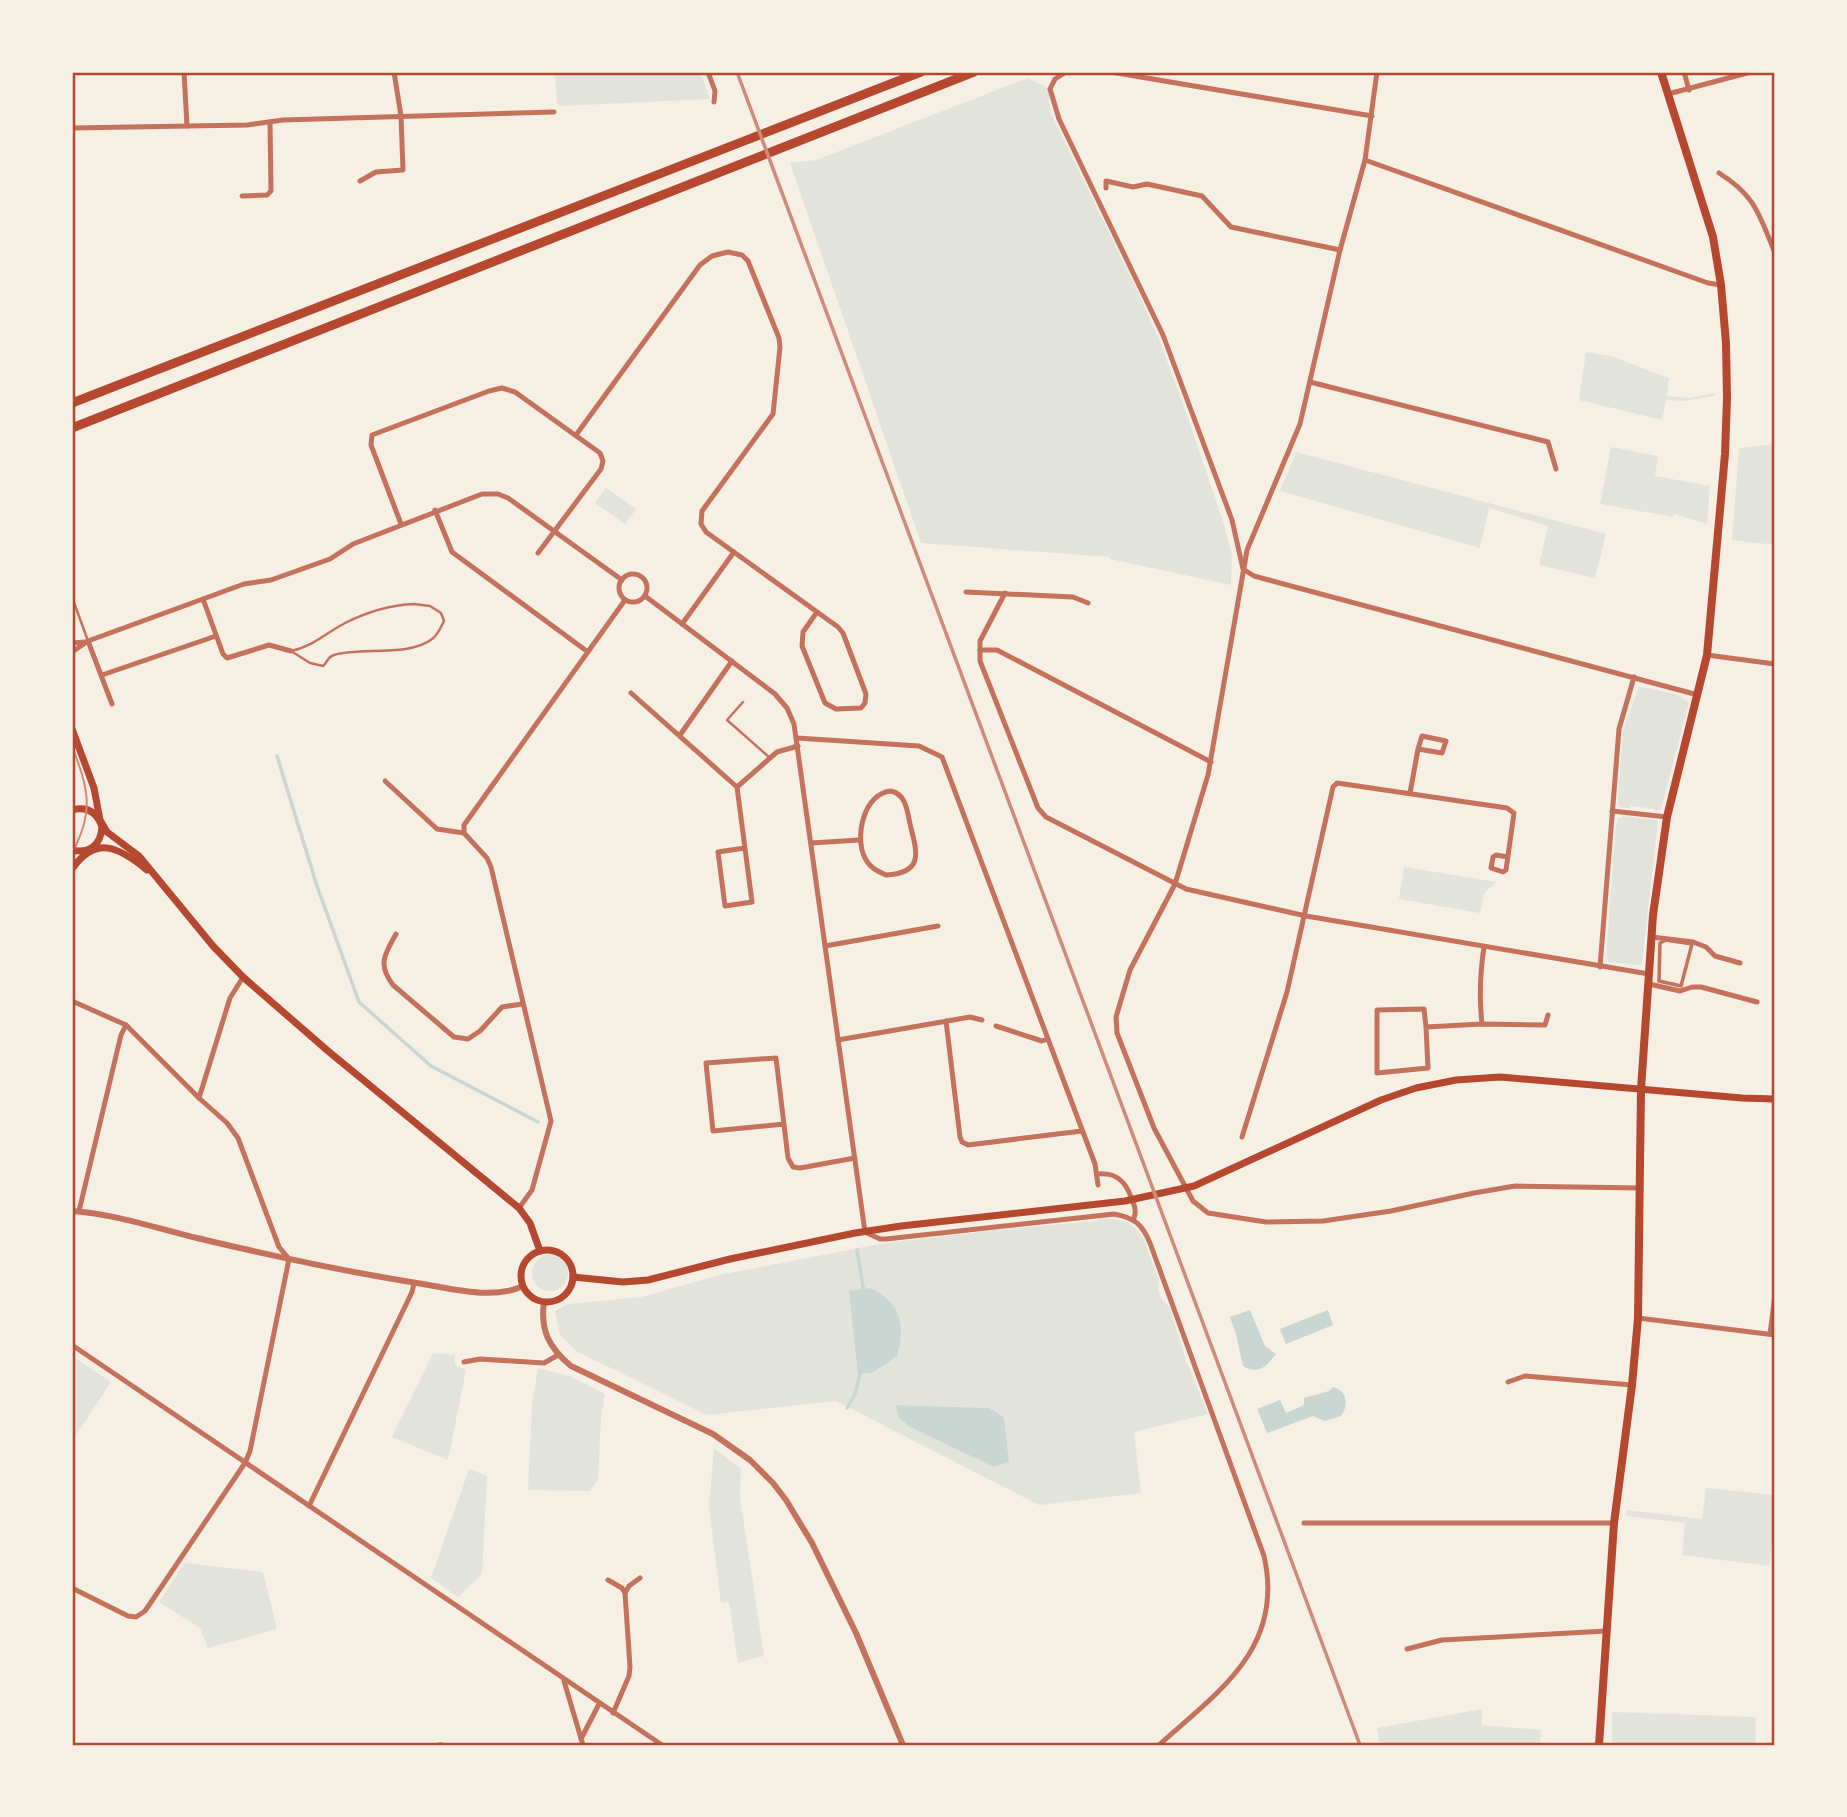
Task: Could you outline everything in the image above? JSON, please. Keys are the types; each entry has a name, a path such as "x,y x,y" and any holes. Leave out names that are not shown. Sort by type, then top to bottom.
{"highway":[{"path":"72,402 921,72"},
{"path":"72,428 974,72"}],"main road":[{"path":"1600,1745 1614,1523 1638,1318 1641,1089 1652,937 1667,817 1707,655 1725,454 1726,343 1721,285 1707,213 1661,72"},
{"path":"72,729 94,788 102,827 99,841 72,869"},
{"path":"72,810 88,809 100,820 107,832 139,856 152,875 243,977 328,1051 519,1208 530,1223 540,1251"},
{"path":"72,850 103,847 118,851 129,856 152,875"},
{"path":"573,1277 623,1282 648,1280 719,1262 901,1226 1168,1194 1194,1186 1381,1100 1436,1083 1500,1077 1775,1099"},
{"path":"548,1250 563,1255 572,1268 573,1277 567,1293 561,1298 544,1302 534,1298 523,1286 521,1275 530,1256 548,1250"}],"street":[{"path":"184,72 187,126"},
{"path":"360,181 376,172 403,170 401,116 394,72"},
{"path":"708,72 715,90 714,102"},
{"path":"1066,72 1055,79 1050,89 1059,119 1163,335 1232,520 1243,569 1254,576 1698,695"},
{"path":"1111,72 1372,116"},
{"path":"1377,72 1364,160 1340,250 1300,424 1247,550 1211,762 1175,884 1130,970 1116,1017 1117,1033 1146,1111 1190,1195 1197,1206 1214,1214 1266,1222 1322,1221 1391,1211 1515,1186 1641,1188"},
{"path":"1684,72 1689,89"},
{"path":"1668,94 1751,72"},
{"path":"72,128 247,125 401,116 554,112"},
{"path":"242,197 267,195 271,191 270,122"},
{"path":"1364,160 1708,283 1721,285"},
{"path":"1719,173 1740,186 1755,206 1775,253"},
{"path":"1106,188 1105,181 1133,187 1147,184 1202,195 1231,228 1340,250"},
{"path":"576,435 700,265 720,253 742,256 751,266 779,338 773,414 702,511 701,524 706,532 817,612 843,633 866,694 861,708 836,709 825,703 802,646 803,632 817,612"},
{"path":"1310,382 1548,442 1556,469"},
{"path":"401,524 371,445 371,438 375,433 502,388 515,392 600,453 603,465 538,553"},
{"path":"72,643 88,641 244,584 271,580 330,559 347,546 474,495 498,494 508,498 622,580"},
{"path":"435,510 452,552 588,652"},
{"path":"682,624 734,552"},
{"path":"629,575 641,577 647,588 645,596 636,602 625,600 619,591 622,580 629,575"},
{"path":"966,592 1073,597 1088,603"},
{"path":"1005,593 980,641 980,662 1038,808 1046,817 1186,889 1306,916 1649,974"},
{"path":"645,596 782,700 792,716 865,1232 886,1239 1114,1214 1134,1219 1145,1230 1265,1556 1268,1581 1263,1623 1258,1639 1243,1666 1225,1686 1158,1745"},
{"path":"203,599 223,654 230,658 269,645 290,651"},
{"path":"464,833 468,818 625,600"},
{"path":"102,675 216,636"},
{"path":"72,652 88,641"},
{"path":"88,641 113,704"},
{"path":"980,650 997,650 1211,762"},
{"path":"1707,655 1775,664"},
{"path":"680,735 732,661"},
{"path":"1600,967 1619,729 1634,677"},
{"path":"631,693 737,787 745,848 752,902 725,906 718,852 745,848"},
{"path":"1410,793 1418,749 1422,736 1446,741 1442,752 1418,749"},
{"path":"797,738 919,746 942,757 1095,1164 1098,1185"},
{"path":"737,787 770,758 786,748 798,746"},
{"path":"385,781 437,829 464,833 487,858 491,867 551,1121 532,1190 519,1208"},
{"path":"1242,1137 1287,992 1333,787 1337,783 1507,808 1514,813 1508,857"},
{"path":"891,791 902,797 916,847 914,864 897,874 882,874 866,861 859,841 865,817 874,798 891,791"},
{"path":"1612,811 1667,817"},
{"path":"811,844 859,841"},
{"path":"825,946 938,926"},
{"path":"396,934 384,956 385,975 454,1037 468,1039 480,1031 502,1007 523,1004"},
{"path":"1652,937 1693,942 1706,947 1715,956 1740,963"},
{"path":"1666,940 1692,944 1681,986 1660,982 1660,943 1666,940"},
{"path":"1482,1024 1479,1001 1484,947"},
{"path":"199,1098 230,998 243,977"},
{"path":"1649,984 1680,991 1701,987 1757,1002"},
{"path":"72,1001 126,1026 227,1123 238,1138 279,1247 289,1259"},
{"path":"1424,1009 1426,1027 1428,1068 1377,1073 1377,1010 1424,1009"},
{"path":"1426,1027 1545,1025 1548,1015"},
{"path":"838,1040 970,1017 982,1020"},
{"path":"946,1021 962,1142 968,1145 1082,1131"},
{"path":"126,1026 121,1035 75,1211 289,1259 414,1283 490,1292 523,1286"},
{"path":"996,1026 1042,1041 1048,1039"},
{"path":"784,1124 713,1131 706,1063 776,1058 784,1124 788,1158 793,1167 855,1158"},
{"path":"1097,1174 1118,1177 1128,1189 1136,1209 1134,1219"},
{"path":"72,1588 128,1616 136,1617 145,1611 245,1463 250,1451 289,1259"},
{"path":"309,1506 414,1283"},
{"path":"1638,1318 1773,1335 1775,1295"},
{"path":"544,1302 544,1331 558,1355 571,1366 713,1434 750,1460 773,1483 812,1543 856,1633 903,1745"},
{"path":"72,1345 662,1745"},
{"path":"464,1362 480,1359 544,1363 558,1355"},
{"path":"1508,1382 1525,1376 1632,1385"},
{"path":"1304,1523 1614,1523"},
{"path":"625,1593 629,1586 640,1578"},
{"path":"608,1580 622,1588 625,1593 630,1667 629,1676 613,1713"},
{"path":"1407,1650 1443,1640 1606,1631"},
{"path":"564,1681 582,1742"},
{"path":"582,1742 599,1704"}],"lane":[{"path":"72,597 88,641"},
{"path":"394,605 429,606 438,609 444,621 435,637 429,641 396,649 334,655 325,665 310,663 290,651 309,646 358,618 394,605"},
{"path":"743,702 727,720 770,758"}],"shaded area":[{"path":"555,72 700,72 710,99 561,106 557,104"},
{"path":"1028,78 1050,89 1052,115 1159,339 1223,521 1232,556 1231,585 1109,557 921,543 790,163 816,160"},
{"path":"1586,352 1611,356 1669,378 1667,396 1689,398 1715,393 1714,396 1686,401 1666,400 1662,420 1579,400"},
{"path":"1775,444 1775,545 1732,540 1739,448"},
{"path":"1611,447 1658,456 1655,476 1710,486 1707,524 1674,514 1673,517 1600,504"},
{"path":"1296,452 1606,534 1595,578 1539,565 1548,526 1489,508 1480,548 1280,491"},
{"path":"606,488 636,509 625,524 595,503"},
{"path":"1639,686 1678,695 1689,703 1661,809 1655,812 1655,809 1620,807 1618,802 1623,731"},
{"path":"1624,816 1658,822 1640,965 1608,962 1606,957 1616,826 1618,819"},
{"path":"1404,867 1497,882 1484,893 1480,913 1399,899"},
{"path":"1100,1218 1126,1221 1144,1240 1159,1280 1158,1290 1169,1306 1187,1363 1208,1414 1134,1432 1141,1493 1039,1505 836,1401 707,1415 576,1351 560,1335 555,1311 568,1304 641,1297 719,1275 885,1243 1096,1221","holes":["896,1405 989,1408 1004,1417 1009,1462"]},
{"path":"550,1255 563,1260 568,1273 563,1286 550,1291 537,1286 532,1273 537,1260"},
{"path":"869,1288 880,1293 894,1307 901,1325 900,1345 897,1356 872,1373 858,1374 849,1291"},
{"path":"1250,1310 1265,1346 1276,1354 1258,1370 1243,1366 1230,1317"},
{"path":"1328,1310 1333,1325 1286,1344 1280,1329"},
{"path":"433,1353 455,1355 455,1365 466,1370 448,1460 392,1437"},
{"path":"72,1356 111,1382 72,1441"},
{"path":"538,1368 569,1376 605,1394 598,1480 590,1491 528,1490 532,1404"},
{"path":"1333,1387 1341,1391 1345,1398 1341,1416 1325,1421 1313,1416 1267,1433 1257,1409 1280,1400 1286,1413 1304,1405 1304,1398 1329,1391"},
{"path":"896,1405 989,1408 1004,1417 1009,1462 994,1467 910,1427 898,1417"},
{"path":"714,1448 741,1469 740,1498 764,1656 738,1663 729,1602 721,1603 709,1506"},
{"path":"469,1469 487,1476 482,1574 458,1597 431,1578"},
{"path":"1706,1488 1775,1495 1775,1530 1769,1566 1682,1555 1685,1523 1626,1516 1626,1510 1702,1519"},
{"path":"185,1563 263,1572 277,1629 208,1648 200,1628 159,1602"},
{"path":"1482,1709 1482,1725 1541,1730 1540,1745 1380,1745 1377,1728"},
{"path":"1612,1712 1756,1717 1755,1745 1612,1745"}],"waterway":[{"path":"277,756 317,886 359,1002 431,1066 538,1122"},
{"path":"857,1250 864,1293"},
{"path":"847,1408 855,1394 861,1370"}],"tram line":[{"path":"72,746 87,800 84,824 72,853"}],"railway":[{"path":"737,72 1360,1745"}]}
